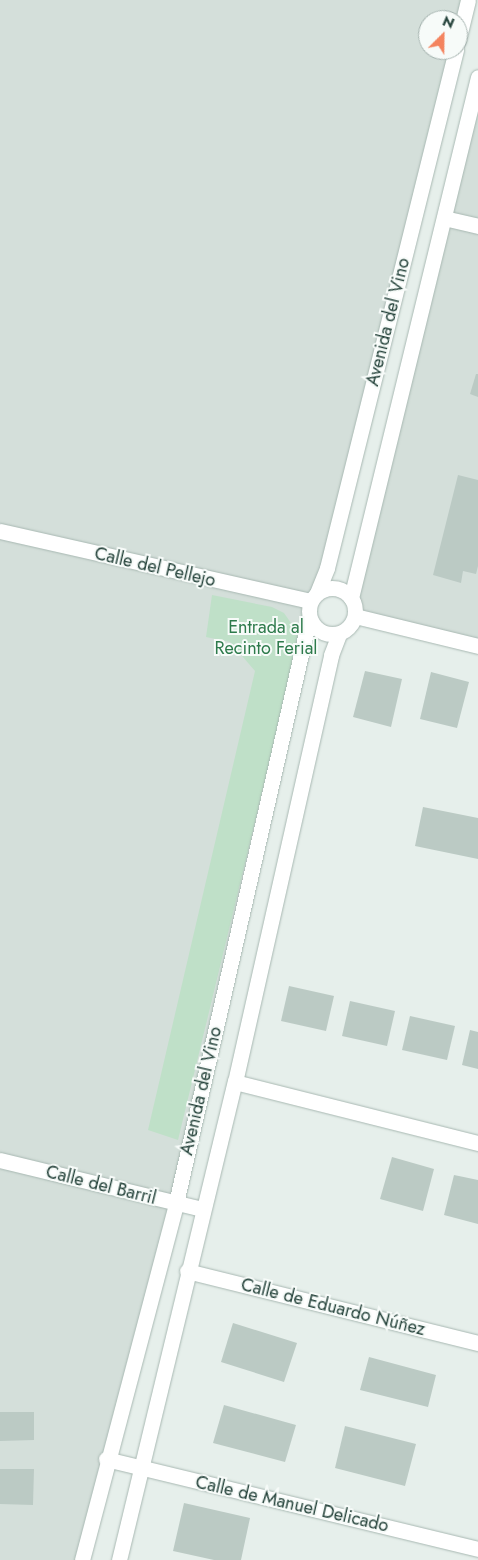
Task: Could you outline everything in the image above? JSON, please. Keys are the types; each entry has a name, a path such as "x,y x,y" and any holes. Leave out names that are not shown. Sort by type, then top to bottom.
{"street":[{"name":"Avenida del Vino","path":"313,597 327,568 454,60"},
{"name":"Avenida del Vino","path":"351,598 478,77"},
{"path":"444,218 478,226"},
{"name":"Calle del Pellejo","path":"0,531 313,597"},
{"path":"335,588 351,598 355,616 347,630 339,634 321,633 309,619 313,597 335,588"},
{"path":"355,616 478,646"},
{"name":"Avenida del Vino","path":"82,1560 106,1459 176,1203 309,619"},
{"name":"Avenida del Vino","path":"120,1560 187,1271 235,1082 331,655 339,634"},
{"path":"235,1082 478,1143"},
{"name":"Calle del Barril","path":"0,1160 202,1209"},
{"name":"Calle de Eduardo Núñez","path":"187,1271 478,1343"},
{"name":"Calle de Manuel Delicado","path":"106,1459 478,1549"}],"shaded area":[{"path":"0,0 468,0 463,10 418,10 418,60 454,60 327,568 308,610 304,647 82,1560 0,1560"},
{"path":"478,77 478,646 355,616 351,598"}],"green space":[{"name":"Entrada al Recinto Ferial","path":"212,595 272,607 284,613 300,636 178,1140 148,1130 255,671 230,642 206,637"}],"building":[{"path":"476,374 478,374 478,397 470,394"},
{"path":"458,475 478,480 478,566 476,574 463,571 461,583 433,575"},
{"path":"365,671 402,679 391,727 353,717"},
{"path":"431,672 469,682 457,728 420,719"},
{"path":"423,807 478,818 478,859 415,846"},
{"path":"289,986 334,996 326,1031 281,1021"},
{"path":"350,1001 395,1011 387,1046 342,1036"},
{"path":"410,1016 455,1026 447,1060 402,1050"},
{"path":"470,1030 478,1032 478,1069 462,1065"},
{"path":"392,1157 434,1169 423,1211 380,1199"},
{"path":"454,1175 478,1180 478,1224 444,1215"},
{"path":"233,1323 297,1343 284,1382 221,1362"},
{"path":"369,1357 436,1375 428,1407 360,1390"},
{"path":"224,1405 296,1425 285,1462 213,1443"},
{"path":"0,1412 34,1412 34,1440 0,1441"},
{"path":"345,1426 416,1444 405,1486 335,1468"},
{"path":"0,1469 34,1469 33,1505 0,1504"},
{"path":"184,1503 250,1518 241,1560 214,1560 173,1551"}]}
